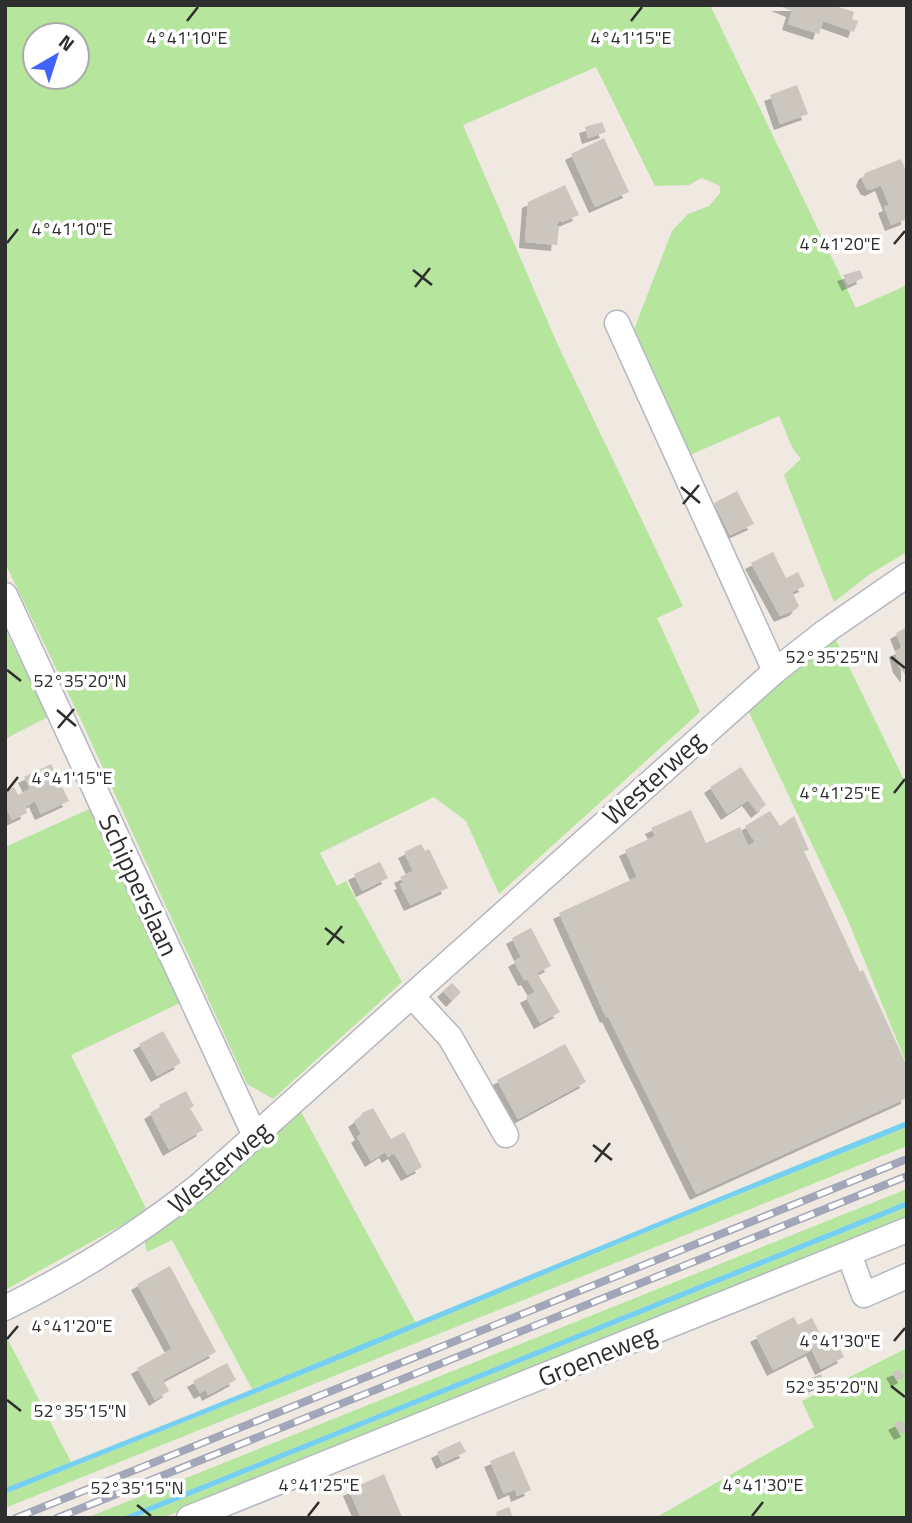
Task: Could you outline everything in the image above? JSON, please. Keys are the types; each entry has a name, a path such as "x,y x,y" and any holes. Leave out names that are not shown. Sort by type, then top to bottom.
{"street":[{"path":"617,323 775,671"},
{"name":"Westerweg","path":"5,1308 136,1234 201,1184 775,671 826,631 907,575"},
{"name":"Schipperslaan","path":"5,595 255,1136"},
{"path":"412,996 450,1037 506,1135"},
{"name":"Groeneweg","path":"189,1518 907,1230"},
{"path":"849,1254 864,1295 907,1276"}],"green space":[{"path":"5,5 710,5 856,308 907,285 907,552 870,574 834,602 784,475 801,459 793,449 779,416 688,456 633,332 672,231 688,214 709,206 720,193 720,186 702,178 689,185 655,186 596,67 463,125 557,343 683,606 657,618 700,712 499,894 466,821 434,797 320,853 337,886 346,881 402,982 273,1099 247,1084 82,722 5,563"},
{"path":"5,629 48,717 5,739"},
{"path":"834,636 907,786 907,1065 847,918 746,706"},
{"path":"94,807 182,1002 71,1055 147,1211 5,1290 5,847"},
{"path":"299,1108 416,1323 252,1389 172,1240 147,1252 144,1239"},
{"path":"907,1127 907,1146 5,1508 5,1494"},
{"path":"907,1189 907,1201 120,1518 86,1518"},
{"path":"907,1207 907,1218 163,1518 134,1518"},
{"path":"5,1334 71,1462 5,1488"},
{"path":"907,1348 907,1518 655,1518 814,1427 802,1401"}],"water":[{"path":"907,1121 907,1127 5,1494 5,1488"},
{"path":"907,1201 907,1207 134,1518 120,1518"}],"building":[{"path":"777,5 833,5 854,12 852,19 858,21 854,32 823,21 819,34 788,24 792,11"},
{"path":"797,85 808,114 780,124 770,95"},
{"path":"602,122 606,132 588,138 585,127"},
{"path":"604,138 629,192 595,207 571,154"},
{"path":"901,159 907,173 907,219 891,225 884,207 889,205 881,185 867,189 862,180 865,173"},
{"path":"565,185 579,215 562,222 560,220 556,225 559,227 557,245 525,242 528,202"},
{"path":"860,270 863,278 848,285 843,275"},
{"path":"737,491 754,524 730,535 714,503"},
{"path":"773,552 786,578 798,572 805,586 792,592 799,606 780,616 751,563"},
{"path":"907,627 907,677 899,667 895,651 902,648 896,633"},
{"path":"51,764 69,801 41,814 35,801 25,807 27,813 12,820 5,805 5,792 14,787 18,795 30,789 24,777"},
{"path":"741,767 766,805 757,812 748,800 727,814 710,787"},
{"path":"691,810 706,843 740,827 748,846 755,842 745,826 770,811 780,826 794,816 809,850 804,851 907,1066 907,1098 696,1194 608,1016 606,1017 559,913 637,877 625,850 655,836 651,828"},
{"path":"421,844 425,851 429,849 448,888 410,905 400,884 403,883 400,877 413,871 404,852"},
{"path":"380,862 388,878 362,891 354,874"},
{"path":"531,928 551,966 537,973 560,1012 540,1023 526,997 535,992 527,979 524,980 514,961 521,957 512,938"},
{"path":"452,983 461,992 452,1001 443,991"},
{"path":"163,1031 181,1063 157,1076 139,1044"},
{"path":"565,1044 586,1082 518,1119 497,1080"},
{"path":"186,1091 194,1106 190,1108 203,1130 169,1150 150,1113 160,1107 159,1105"},
{"path":"373,1108 391,1139 404,1132 422,1167 407,1175 394,1153 388,1157 385,1152 371,1161 357,1137 361,1134 354,1121"},
{"path":"170,1266 216,1352 163,1380 169,1391 155,1400 137,1368 172,1349 137,1284"},
{"path":"794,1317 798,1325 812,1318 828,1350 838,1345 844,1357 821,1369 812,1350 773,1370 756,1336"},
{"path":"227,1363 236,1380 208,1395 206,1390 200,1393 193,1381"},
{"path":"900,1369 904,1377 897,1381 892,1372"},
{"path":"821,1374 824,1383 813,1387 809,1379"},
{"path":"902,1420 907,1431 900,1434 894,1424"},
{"path":"460,1441 466,1452 442,1463 437,1452"},
{"path":"514,1451 531,1490 517,1496 515,1489 504,1494 490,1461"},
{"path":"384,1474 402,1517 361,1518 349,1490"},
{"path":"509,1507 513,1518 498,1518 496,1512"}],"railway":[{"path":"16,1518 907,1159"},
{"path":"57,1518 907,1176"}]}
